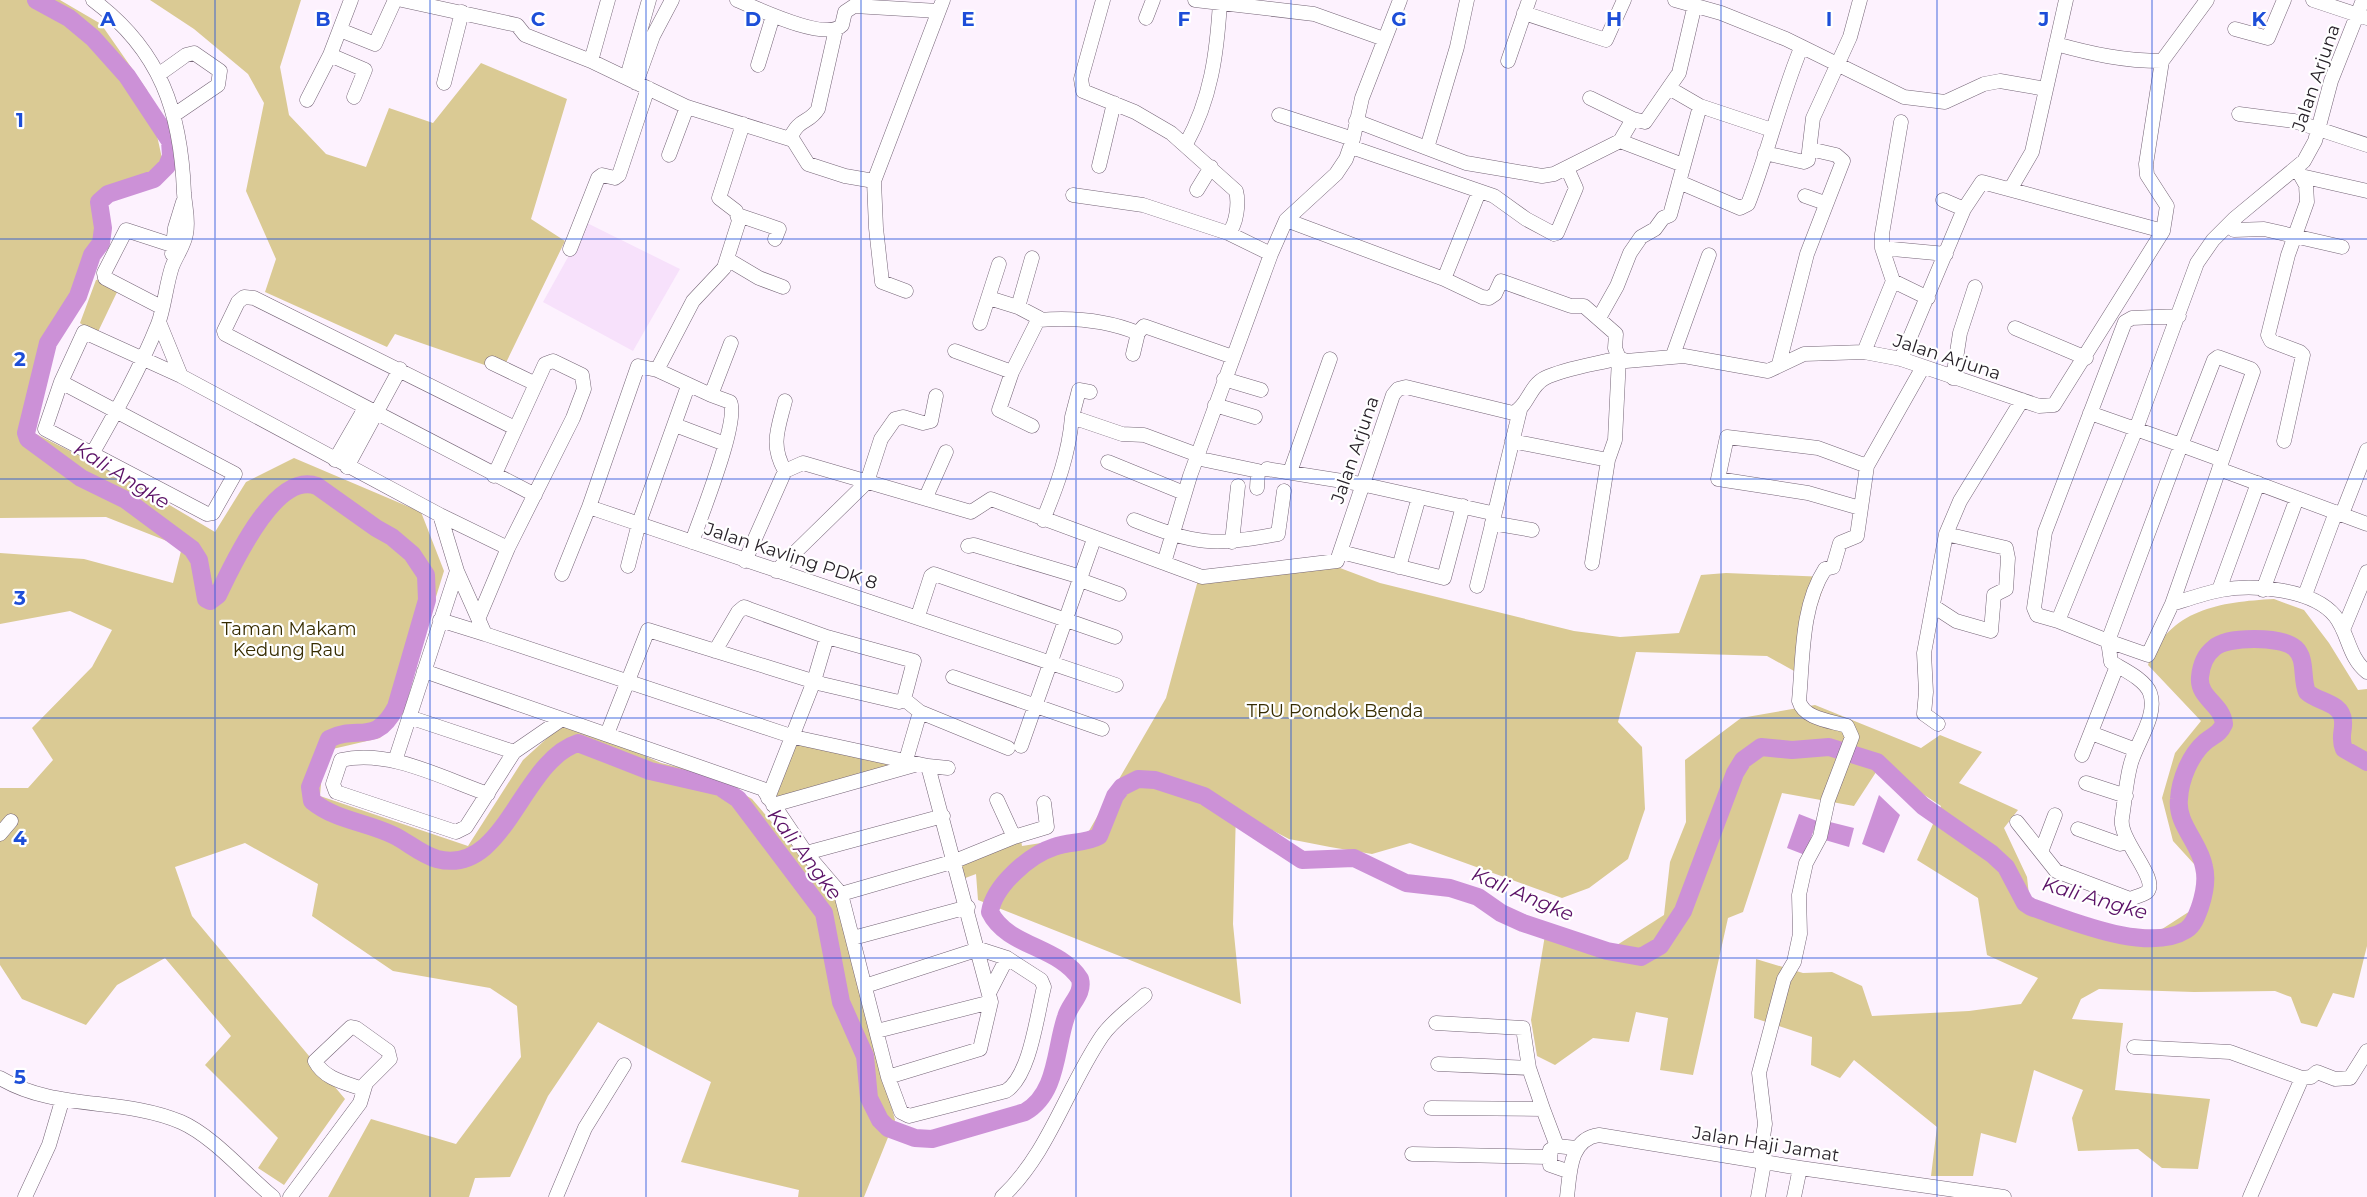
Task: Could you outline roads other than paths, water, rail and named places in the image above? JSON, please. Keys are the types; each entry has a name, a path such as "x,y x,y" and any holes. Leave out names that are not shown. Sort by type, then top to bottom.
{"street":[{"path":"92,454 117,411 159,322 173,266 186,236 188,223 184,198 183,153 174,114 158,75 146,54 125,27 93,0"},
{"path":"307,100 330,55 351,0"},
{"path":"340,30 375,44 395,0"},
{"path":"402,0 517,25 525,35 591,61 687,107 790,139 794,141 808,164 845,176 874,180"},
{"path":"591,61 608,0"},
{"path":"570,249 599,176 615,178 619,175 637,83 649,0"},
{"path":"637,83 653,36 672,0"},
{"path":"737,0 800,26 836,29 842,25 845,12 854,6 940,5 874,180 882,281 906,291"},
{"path":"1103,0 1094,25 1081,84 1086,93 1114,103 1158,124 1186,144 1237,193 1237,209 1232,230 1228,233"},
{"path":"1146,18 1153,0"},
{"path":"1196,0 1314,14 1384,39"},
{"path":"1164,563 1184,493 1271,254 1286,220 1336,174 1352,143 1356,121 1400,0"},
{"path":"1427,148 1467,0"},
{"path":"1508,61 1526,7 1606,40 1624,0"},
{"path":"1676,0 1723,6 1801,48 1839,64 1904,97 1926,101 1951,101 1991,82 2046,89"},
{"path":"1765,153 1804,162 1810,149 1814,118 1839,64 1860,0"},
{"path":"2011,188 2031,156 2066,0"},
{"name":"Jalan Arjuna","path":"1339,556 1361,484 1393,395 1398,388 1406,387 1513,413 1520,410 1531,391 1544,378 1619,358 1626,361 1673,356 1768,371 1804,354 1864,352 1901,359 2039,406 2054,405 2163,231 2167,206 2147,175 2145,164 2162,61 2207,0"},
{"path":"2235,29 2268,38 2284,0"},
{"name":"Jalan Arjuna","path":"2313,0 2363,16"},
{"name":"Jalan Arjuna","path":"2058,621 2136,429 2197,263 2228,225 2299,173 2319,128 2331,81 2363,16 2363,0"},
{"path":"1186,144 1212,78 1217,53 1220,2"},
{"path":"1590,98 1633,119 1645,122 1679,73 1695,4"},
{"path":"444,83 462,12"},
{"path":"758,65 773,16"},
{"path":"790,139 798,123 814,116 818,109 836,29"},
{"path":"2056,44 2101,57 2128,61 2162,61"},
{"path":"1679,182 1740,208 1745,207 1765,153 1784,89 1801,48"},
{"path":"158,75 186,55 194,53 201,55 220,71 219,85 174,114"},
{"path":"330,55 365,70 354,97"},
{"path":"1669,88 1700,106 1772,130"},
{"path":"1099,166 1114,103"},
{"path":"1599,318 1617,286 1630,253 1641,237 1655,229 1663,218 1670,215 1700,106"},
{"path":"669,155 687,107"},
{"path":"2239,114 2280,118 2319,128 2367,145"},
{"path":"1279,115 1499,199 1526,219 1555,234 1576,187 1567,168"},
{"path":"1356,121 1478,166 1548,176 1620,141 1633,119"},
{"path":"1864,352 1893,281 1882,248 1882,234 1901,122"},
{"path":"743,124 719,198 738,215 779,229 776,239"},
{"path":"1620,141 1683,165"},
{"path":"1779,364 1807,254 1843,161 1836,155 1810,149"},
{"path":"1197,190 1211,167"},
{"path":"2299,173 2367,191"},
{"path":"2284,441 2303,355 2271,340 2268,335 2294,237 2308,197 2306,185 2299,173"},
{"path":"1901,359 1964,209 1982,182 2163,231"},
{"path":"1444,279 1479,192"},
{"path":"1073,195 1143,205 1228,233 1271,254"},
{"path":"1805,196 1826,203"},
{"path":"173,266 172,245 184,198"},
{"path":"1943,200 1964,209"},
{"path":"657,370 693,301 720,275 737,232 738,215"},
{"path":"1286,220 1489,298 1495,294 1501,281 1571,306 1584,306 1616,334 1615,348 1619,358 1615,440 1608,460 1592,563"},
{"path":"2228,225 2234,230 2264,229 2343,247"},
{"path":"161,307 105,278 104,273 126,230 172,245"},
{"path":"1882,248 1946,254"},
{"path":"1673,356 1709,255"},
{"path":"1018,307 1032,258"},
{"path":"727,259 759,278 783,287"},
{"path":"980,323 999,264"},
{"path":"1893,281 1928,298"},
{"path":"1953,378 1959,333 1975,287"},
{"path":"515,428 254,298 244,297 238,302 224,331 225,334 370,411 535,495"},
{"path":"989,298 1018,307 1039,320 1070,317 1114,323 1138,333"},
{"path":"2017,822 2056,871 2130,899 2146,892 2150,886 2150,878 2121,827 2136,750 2152,708 2150,692 2141,681 2111,662 2108,655 2108,641 2214,360 2220,357 2251,369 2253,372 2172,604 2148,655 2108,641 2058,621 2037,615 2034,611 2042,546 2090,413 2127,320 2179,316"},
{"path":"1032,426 999,411 1012,372 1039,320"},
{"path":"159,322 181,376"},
{"path":"1132,354 1141,327 1146,326 1233,357"},
{"path":"2015,328 2085,358"},
{"path":"61,382 235,477 210,515 45,429 61,382 84,332 181,376 341,463 508,548"},
{"path":"711,395 731,343"},
{"path":"955,351 1012,372"},
{"path":"1290,472 1330,359"},
{"path":"479,616 508,548 573,418 585,384 579,372 548,361 494,476"},
{"path":"492,363 536,384"},
{"path":"562,574 589,507 638,366 657,370 732,404 725,444 692,542"},
{"path":"1758,1197 1766,1124 1759,1073 1784,979 1794,962 1800,934 1799,896 1806,863 1820,837 1828,800 1852,737 1847,726 1807,714 1801,708 1799,701 1807,619 1817,581 1825,568 1833,567 1840,543 1857,536 1867,466 1923,367"},
{"path":"341,463 370,411 400,369"},
{"path":"1224,379 1261,390"},
{"path":"628,566 639,523 688,386"},
{"path":"1043,520 1060,481 1070,442 1072,417 1079,390 1090,392"},
{"path":"776,571 867,482 887,427 895,419 903,417 923,423 931,421 936,396"},
{"path":"1938,724 1924,714 1926,692 1924,652 1946,534 1960,501 2022,400"},
{"path":"785,401 775,442 776,452 785,471"},
{"path":"1215,405 1255,417"},
{"path":"1477,586 1490,517 1520,410"},
{"path":"2090,413 2181,445 2258,483 2367,524"},
{"path":"1072,417 1122,434 1143,435 1197,457 1257,471 1257,488"},
{"path":"675,425 725,444"},
{"path":"1860,508 1798,492 1718,479 1727,437 1818,448 1867,466"},
{"path":"1512,441 1608,460"},
{"path":"2305,595 2367,450"},
{"path":"926,497 945,452"},
{"path":"1108,462 1184,493"},
{"path":"745,561 785,471 803,463 971,512 991,500 1202,577 1339,556 1444,578 1463,506"},
{"path":"1267,469 1361,484 1463,506 1532,530"},
{"path":"2219,590 2258,483"},
{"path":"1232,542 1238,486"},
{"path":"1134,520 1171,535 1208,543 1232,542 1278,534 1284,491"},
{"path":"1399,567 1419,497"},
{"path":"2264,590 2297,498"},
{"name":"Jalan Kavling PDK 8","path":"589,507 745,561 918,616 1050,664 1116,685"},
{"path":"440,515 457,571 479,616 485,634"},
{"path":"1933,606 1956,621 1991,631 1994,595 2006,589 2008,558 2006,548 1946,534"},
{"path":"904,699 920,712 1015,747 1036,706 1094,539"},
{"path":"968,546 974,545 1081,578 1119,594"},
{"path":"395,761 457,571"},
{"path":"2343,630 2367,572"},
{"path":"918,616 931,576 934,574 1115,637"},
{"path":"2172,604 2219,590 2264,590 2305,595 2326,607 2343,630 2351,654 2367,672"},
{"path":"607,734 646,630 715,651 814,681 899,702 904,699 914,661 827,637 744,608 738,612 715,651"},
{"path":"440,620 794,737 948,768"},
{"path":"771,802 814,681 827,637"},
{"path":"2082,755 2117,666"},
{"path":"424,671 759,785 806,853 841,894 888,1077 898,1109 909,1116 1006,1091 1016,1085 1023,1068 1044,987 1041,980 1007,958 979,949 865,986"},
{"path":"953,677 1102,729"},
{"path":"920,712 918,763 943,816 990,997"},
{"path":"409,717 514,752"},
{"path":"488,794 395,761 369,756 341,760 333,789 456,832 466,827 488,794 514,752 562,719"},
{"path":"2091,733 2136,750"},
{"path":"771,802 918,763"},
{"path":"2086,783 2126,796"},
{"path":"997,800 1014,837"},
{"path":"841,894 955,861 1048,826 1044,803"},
{"path":"2041,852 2055,815"},
{"path":"806,853 943,816"},
{"path":"0,834 11,821"},
{"path":"2078,829 2120,844 2128,841"},
{"path":"853,938 968,907"},
{"path":"888,1077 980,1049 990,997 1007,958"},
{"path":"1002,1197 1015,1185 1037,1156 1101,1037 1145,995"},
{"path":"877,1031 990,997"},
{"path":"1436,1023 1521,1027 1524,1031 1529,1068 1543,1109 1553,1151 1550,1165 1570,1172"},
{"path":"290,1197 360,1103 363,1089 388,1062 388,1051 351,1027 315,1061 319,1068 334,1080 363,1089"},
{"path":"2134,1047 2230,1052 2302,1078 2311,1077 2317,1072 2335,1079 2350,1078 2367,1051"},
{"path":"1438,1064 1529,1068"},
{"path":"556,1197 580,1126 624,1065"},
{"path":"0,1078 13,1086 62,1101 100,1102 184,1124 216,1146 273,1197"},
{"path":"2250,1197 2302,1078"},
{"path":"26,1197 49,1145 62,1101"},
{"path":"1431,1108 1543,1109"},
{"name":"Jalan Haji Jamat","path":"1576,1148 1585,1138 1599,1135 1800,1168 1910,1191 2004,1197"},
{"path":"1412,1154 1553,1151 1576,1148 1567,1197"},
{"path":"1794,1197 1800,1168"}],"waterway":[{"name":"Kali Angke","path":"36,0 69,18 93,38 127,76 170,141 171,156 167,166 154,179 108,194 99,202 103,228 101,243 92,255 78,296 48,343 26,433 28,439 81,478 126,500 192,549 199,560 206,599 210,601 218,595 244,544 271,506 286,492 301,485 317,486 392,537 412,554 426,575 427,600 396,707 381,727 373,731 349,733 329,739 310,787 312,801 321,807 341,817 393,835 431,857 460,860 480,851 496,835 541,771 558,754 578,743 650,771 720,787 738,799 824,913 841,1002 865,1056 869,1098 880,1120 888,1128 915,1138 932,1139 1025,1112 1044,1094 1054,1069 1066,1017 1080,989 1080,979 1071,968 1059,960 1008,933 990,912 1005,882 1034,857 1060,845 1099,836 1115,796 1122,787 1138,779 1155,780 1204,796 1302,860 1354,858 1406,883 1450,888 1478,897 1501,913 1523,923 1607,951 1641,957 1660,946 1683,911 1735,773 1743,760 1761,747 1792,750 1829,747 1877,762 1923,806 1992,854 2006,867 2025,903 2031,907 2109,932 2131,937 2151,938 2170,936 2189,928 2203,897 2205,872 2202,858 2181,817 2179,799 2190,761 2200,747 2218,733 2224,724 2219,711 2206,696 2200,684 2202,665 2214,648 2230,641 2254,639 2278,641 2295,648 2301,658 2307,692 2338,710 2343,721 2344,749 2367,762"}],"park label":[{"name":"Taman Makam Kedung Rau","path":"289,639"},
{"name":"TPU Pondok Benda","path":"1335,711"}]}
